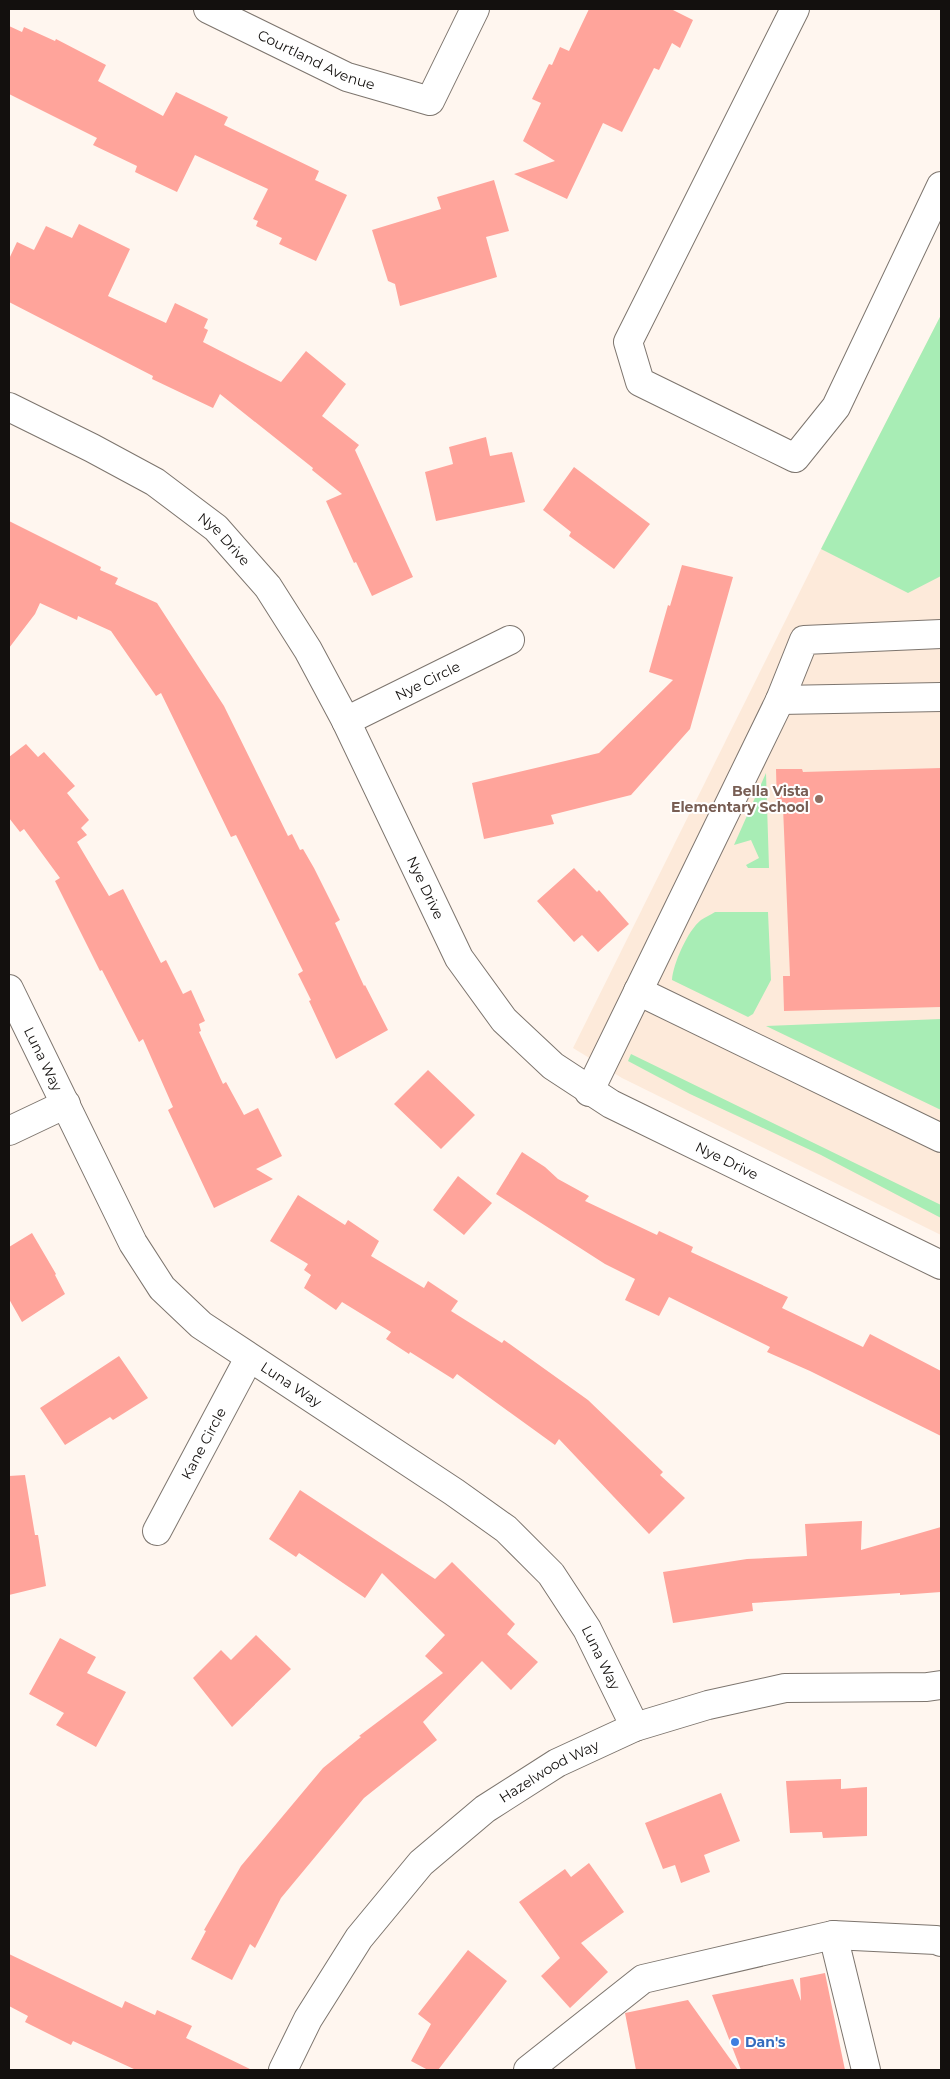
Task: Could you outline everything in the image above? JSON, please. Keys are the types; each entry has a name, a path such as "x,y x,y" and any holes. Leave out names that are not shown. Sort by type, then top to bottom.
{"street":[{"name":"Courtland Avenue","path":"208,9 347,77 430,101 475,9"},
{"path":"794,9 628,342 640,382 795,458 836,407 941,186"},
{"name":"Nye Drive","path":"9,407 155,482 216,528 268,587 308,650 346,721 459,958 504,1020 553,1066 589,1092 620,1109 941,1265"},
{"path":"589,1092 780,700 804,640 941,634"},
{"name":"Nye Circle","path":"346,721 510,640"},
{"path":"780,700 941,697"},
{"name":"Luna Way","path":"9,989 133,1243 162,1288 201,1326 454,1492 506,1529 551,1574 588,1629 635,1727"},
{"path":"638,991 941,1138"},
{"path":"9,1131 66,1104"},
{"name":"Kane Circle","path":"158,1531 249,1358"},
{"name":"Hazelwood Way","path":"283,2070 308,2019 359,1938 421,1863 485,1809 557,1762 635,1727 708,1705 785,1688 927,1687 941,1685"},
{"path":"528,2070 643,1979 833,1934 936,1940 941,1942"},
{"path":"833,1934 866,2070"}],"shaded area":[{"name":"Bella Vista Elementary School","path":"941,315 941,1235 622,1078 573,1048 827,537"}],"green space":[{"path":"941,315 941,576 908,593 821,549"},
{"path":"766,773 769,868 748,868 746,865 759,858 751,840 734,845"},
{"path":"715,912 768,912 771,980 753,1014 748,1017 672,980 678,957 691,931 701,920"},
{"path":"941,1019 941,1110 766,1026"},
{"path":"631,1054 941,1205 941,1218 821,1155 690,1094 628,1061"}],"building":[{"path":"589,9 671,9 693,20 680,48 672,43 659,70 654,68 622,132 603,123 567,199 514,174 555,161 523,141 541,103 532,99 549,64 552,65 560,47 569,51"},
{"path":"9,26 22,32 24,27 55,41 56,39 106,65 98,81 163,116 176,92 228,117 224,125 319,171 315,180 347,195 316,261 279,244 282,238 256,226 258,221 253,219 268,189 195,155 177,192 135,172 137,166 93,145 97,138 9,94"},
{"path":"494,180 509,231 486,237 497,277 400,306 395,284 388,281 372,230 441,209 437,197"},
{"path":"79,224 130,249 108,296 166,323 175,303 208,319 204,328 208,330 203,342 281,382 306,351 346,384 322,416 359,445 355,450 413,577 372,596 356,562 354,563 326,501 342,494 312,470 313,468 220,394 213,408 152,379 153,376 9,302 9,259 17,242 34,250 46,226 72,238"},
{"path":"486,437 490,456 512,452 525,502 436,521 425,472 453,464 449,447"},
{"path":"574,467 650,524 614,569 569,536 571,532 543,510"},
{"path":"9,521 101,567 100,570 118,578 115,584 157,603 224,706 288,836 292,834 300,850 303,849 314,868 340,920 335,923 364,986 388,1030 336,1059 298,974 303,971 236,835 231,837 161,693 156,696 111,631 78,616 77,620 40,603 35,614 9,648"},
{"path":"682,565 733,577 690,729 631,795 551,815 554,824 484,839 472,783 599,753 673,680 649,672 668,605 670,606"},
{"path":"26,744 38,757 44,752 75,786 67,793 89,820 81,828 87,835 77,842 109,896 123,889 161,963 166,960 183,994 191,990 205,1021 199,1024 201,1031 199,1032 223,1084 226,1082 244,1115 258,1108 282,1156 256,1169 273,1179 214,1208 168,1110 173,1107 143,1039 139,1042 102,970 100,971 55,881 60,878 24,829 20,832 9,818 9,757"},
{"name":"Bella Vista Elementary School","path":"941,768 941,1007 784,1011 783,976 790,976 783,807 777,808 776,769 802,769 803,772"},
{"path":"574,868 597,892 599,890 629,924 598,952 582,935 574,942 537,901"},
{"path":"428,1070 475,1115 441,1149 394,1104"},
{"path":"522,1152 545,1167 558,1179 589,1196 585,1201 657,1235 659,1231 693,1247 691,1252 788,1297 782,1308 863,1347 870,1334 941,1371 941,1436 810,1371 767,1352 770,1347 669,1297 659,1316 625,1300 635,1279 605,1264 496,1194"},
{"path":"458,1176 492,1203 464,1235 433,1210"},
{"path":"298,1195 345,1225 348,1220 379,1241 371,1256 424,1288 428,1281 458,1301 451,1311 502,1343 504,1340 588,1400 663,1472 660,1475 685,1498 649,1534 559,1439 555,1445 457,1374 453,1379 410,1352 409,1354 386,1339 391,1332 342,1302 336,1310 304,1288 311,1275 304,1270 308,1264 270,1241"},
{"path":"32,1233 56,1274 65,1294 22,1322 9,1299 9,1247"},
{"path":"119,1356 148,1398 113,1420 110,1417 65,1445 40,1408"},
{"path":"25,1475 35,1535 38,1535 46,1586 9,1595 9,1476"},
{"path":"300,1490 435,1579 452,1562 515,1624 507,1634 538,1662 511,1690 482,1661 423,1722 437,1740 364,1798 281,1898 255,1948 250,1944 232,1980 191,1959 206,1931 204,1930 241,1866 323,1768 361,1737 359,1736 443,1673 425,1656 445,1635 382,1573 365,1598 299,1553 296,1557 269,1539"},
{"path":"862,1521 861,1550 941,1527 941,1592 752,1603 753,1611 673,1623 663,1572 747,1559 807,1556 805,1524"},
{"path":"256,1635 291,1669 232,1727 193,1678 221,1650 231,1660"},
{"path":"60,1638 96,1657 87,1673 126,1692 96,1747 56,1725 64,1713 29,1694"},
{"path":"841,1779 841,1789 867,1787 867,1836 823,1838 822,1832 790,1833 786,1781"},
{"path":"721,1793 740,1841 704,1855 710,1872 681,1883 675,1865 663,1869 645,1823"},
{"path":"589,1863 624,1912 581,1943 608,1972 570,2008 541,1976 560,1958 519,1902 565,1869 571,1877"},
{"path":"468,1950 507,1981 438,2070 428,2070 411,2061 431,2024 418,2014"},
{"path":"9,1954 122,2008 125,2001 155,2015 157,2010 192,2026 186,2038 252,2070 136,2070 73,2041 71,2045 25,2022 28,2016 9,2006"},
{"path":"825,1973 845,2070 741,2070 712,1995 793,1979 801,2001 800,1978"},
{"path":"688,2000 738,2070 636,2070 625,2013"}],"place":[{"name":"Bella Vista Elementary School","path":"819,799"},
{"name":"Dan's","path":"735,2042"}]}
